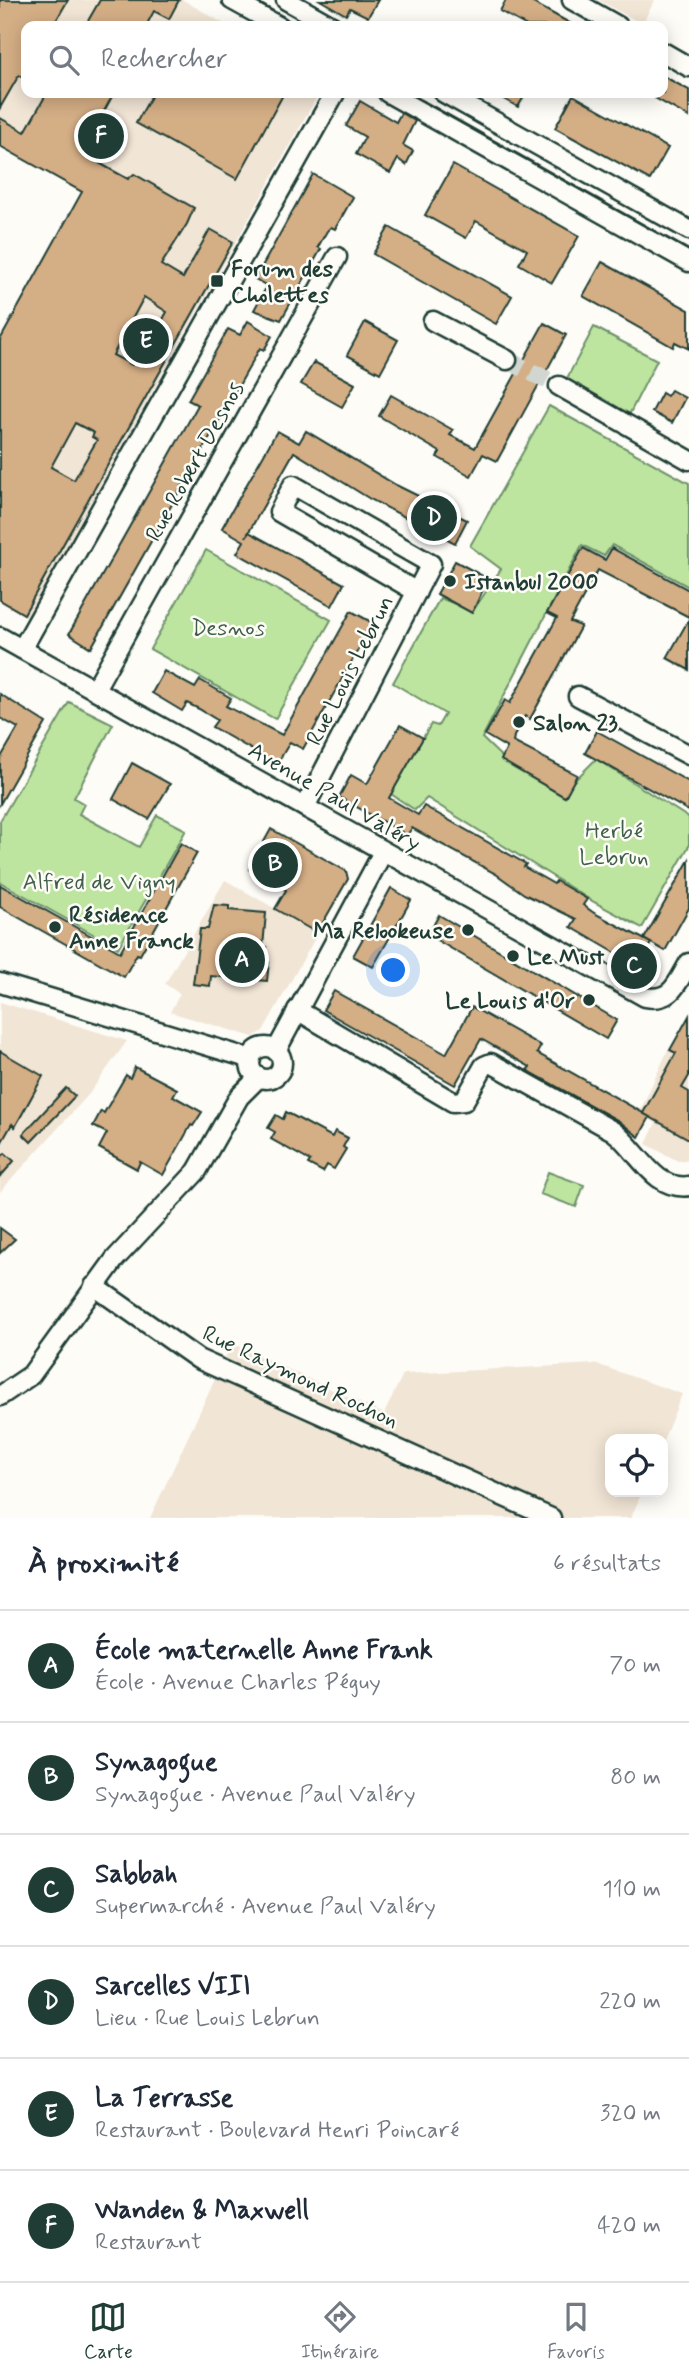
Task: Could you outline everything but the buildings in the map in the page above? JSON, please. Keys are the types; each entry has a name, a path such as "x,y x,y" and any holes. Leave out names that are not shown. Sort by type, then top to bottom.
{"street":[{"path":"232,0 270,21"},
{"path":"286,0 323,21"},
{"path":"572,0 609,21"},
{"path":"668,55 689,67"},
{"path":"22,649 332,98"},
{"path":"397,98 689,262"},
{"path":"453,98 689,230"},
{"name":"Rue Robert Desnos","path":"95,689 337,257"},
{"path":"433,321 507,360"},
{"path":"559,386 689,460"},
{"name":"Rue Louis Lebrun","path":"305,807 431,564 293,485 279,512 416,592"},
{"name":"Avenue Paul Valéry","path":"0,637 645,997 658,999 669,996 689,963"},
{"path":"578,696 689,755"},
{"path":"276,1051 383,852"},
{"path":"0,983 251,1059"},
{"path":"297,1010 453,1102 464,1101 484,1066 491,1063 612,1130 627,1141 654,1176 664,1183 689,1186"},
{"path":"261,1048 276,1051 282,1064 278,1073 269,1078 259,1077 251,1069 251,1059 261,1048"},
{"path":"0,1396 31,1375 94,1286 197,1171 239,1097 259,1077"},
{"name":"Rue Raymond Rochon","path":"94,1286 198,1359 551,1518"}],"shaded area":[{"path":"0,0 183,0 219,21 21,21 21,98 316,98 27,617 0,602 0,353 94,186 0,133"},
{"path":"598,0 655,0 644,21 636,21"},
{"path":"225,880 318,933 263,1031 253,1037 170,1012 180,994 165,984"},
{"path":"0,1002 127,1041 89,1094 0,1192"},
{"path":"668,1050 689,1062 689,1159 678,1161 646,1144 656,1123 639,1113"},
{"path":"232,1343 384,1414 403,1374 596,1364 682,1394 666,1434 605,1434 605,1497 640,1497 631,1518 150,1518"}],"green space":[{"path":"594,327 657,360 629,415 565,382"},
{"name":"Herbé Lebrun","path":"549,406 689,483 689,587 612,545 604,556 582,545 482,738 512,767 564,797 573,782 596,759 689,818 689,846 642,928 592,901 427,798 415,810 391,794 431,724 438,726 445,714 393,683 440,598 473,611 501,569 470,546"},
{"name":"Desnos","path":"206,550 331,620 275,719 150,649"},
{"name":"Alfred de Vigny","path":"69,702 113,724 74,798 84,804 79,814 139,847 157,815 186,830 118,948 0,882 0,821"},
{"path":"548,1172 584,1185 576,1207 540,1194"}],"tunnel":[{"path":"507,360 559,386"}],"tram line":[{"path":"252,0 290,21"},
{"path":"416,98 689,251"}],"place":[{"name":"Wanden & Maxwell","path":"101,136"},
{"name":"Forum des Cholettes","path":"217,281"},
{"name":"La Terrasse","path":"146,341"},
{"name":"Sarcelles VIII","path":"434,518"},
{"name":"Istanbul 2000","path":"450,581"},
{"name":"Salon 23","path":"519,722"},
{"name":"Synagogue","path":"275,865"},
{"name":"Résidence Anne Franck","path":"55,927"},
{"name":"Ma Relookeuse","path":"468,930"},
{"name":"Le Must","path":"513,956"},
{"name":"École maternelle Anne Frank","path":"242,960"},
{"name":"Sabbah","path":"634,966"},
{"name":"Le Louis d'Or","path":"589,1000"}]}
